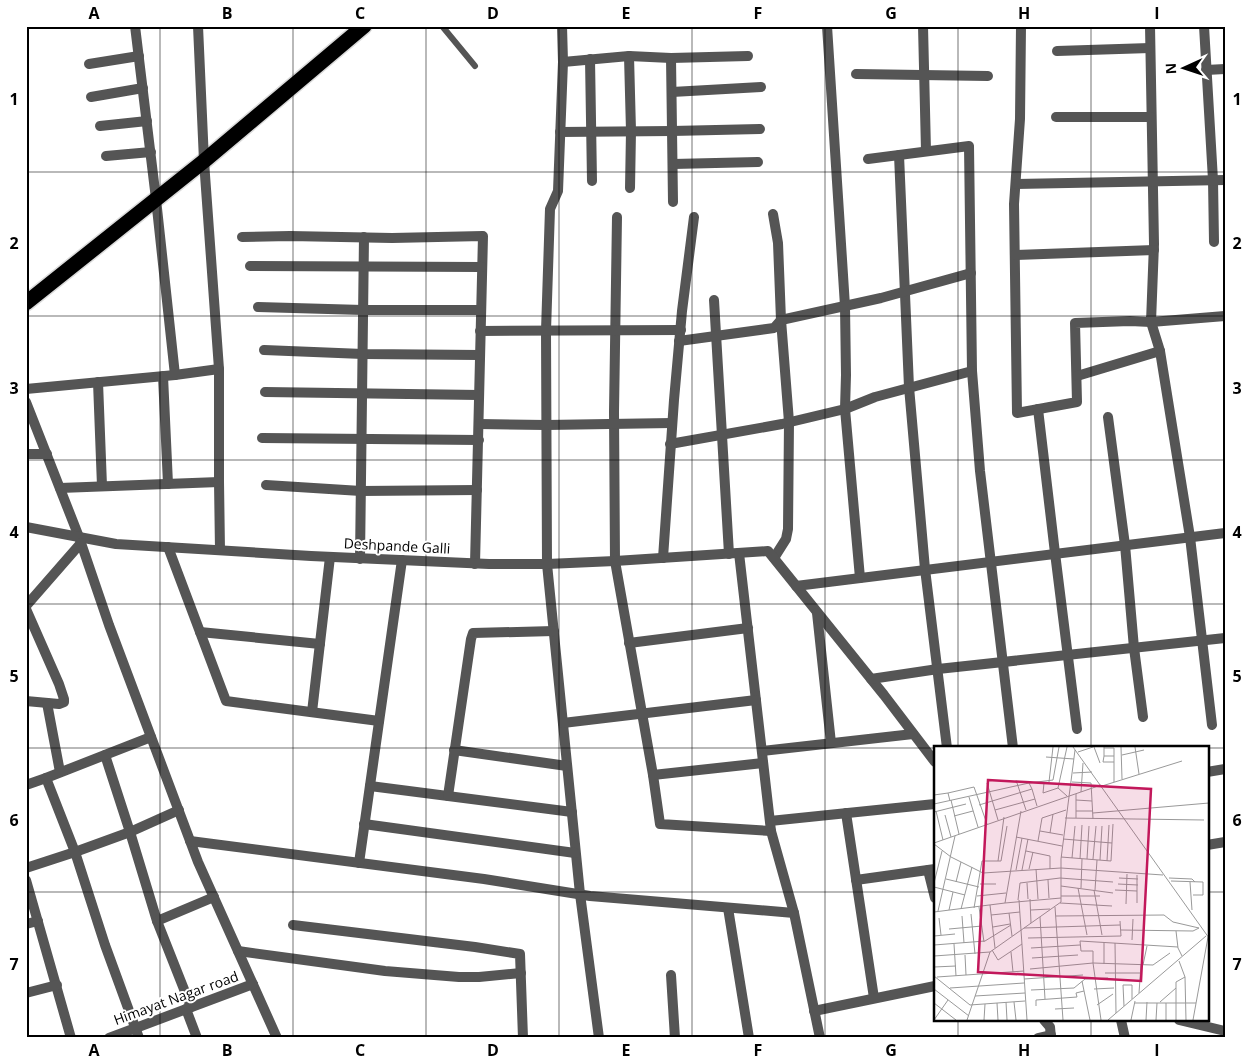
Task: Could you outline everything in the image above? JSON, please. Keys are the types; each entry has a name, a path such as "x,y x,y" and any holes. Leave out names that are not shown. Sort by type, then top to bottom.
{"highway":[{"path":"26,303 204,160 364,26"}],"street":[{"path":"135,26 151,152 175,375"},
{"path":"198,26 204,160 219,369 220,550"},
{"path":"562,26 563,62 558,191 550,209 546,331 547,564 580,894 599,1038"},
{"path":"827,26 845,306 845,409 860,578"},
{"path":"923,26 926,152"},
{"path":"1021,26 1020,119 1014,204 1017,413 1077,402 1075,323 1151,322 1225,316"},
{"path":"1150,26 1154,250 1151,322 1160,351 1190,537 1212,726"},
{"path":"1204,26 1213,180 1214,242"},
{"path":"1057,51 1150,48"},
{"path":"89,64 139,56"},
{"path":"563,62 628,56 671,58 748,56"},
{"path":"628,56 631,131 630,188"},
{"path":"671,58 673,202"},
{"path":"590,59 592,181"},
{"path":"1206,70 1225,70"},
{"path":"856,74 988,76"},
{"path":"672,92 761,87"},
{"path":"91,97 143,88"},
{"path":"1056,117 1151,117"},
{"path":"100,126 147,120"},
{"path":"560,132 672,132 760,129"},
{"path":"868,159 969,146 972,371 980,471 1014,746"},
{"path":"106,156 151,152"},
{"path":"899,155 909,387 925,570 948,746"},
{"path":"673,164 758,162"},
{"path":"1016,184 1225,180"},
{"path":"773,214 778,242 781,320 789,422 788,529 786,539 771,555 934,761"},
{"path":"617,217 614,424 615,560 660,824 770,826 846,813 934,804"},
{"path":"663,558 679,342 694,217"},
{"path":"242,237 392,238 483,236 475,564"},
{"path":"360,558 364,237"},
{"path":"1015,255 1154,250"},
{"path":"250,266 482,267"},
{"path":"679,342 774,328 781,320 905,292 971,273"},
{"path":"714,300 722,435 734,553 748,628 770,826 794,913 820,1038"},
{"path":"258,306 363,310 481,310"},
{"path":"480,332 681,330"},
{"path":"264,350 363,354 480,355"},
{"path":"1077,376 1160,351"},
{"path":"26,389 219,369"},
{"path":"670,444 789,422 845,409 875,396 972,371"},
{"path":"163,376 168,484"},
{"path":"98,382 102,486"},
{"path":"265,392 480,395"},
{"path":"26,402 80,540 198,862 277,1038"},
{"path":"1038,409 1054,553 1077,729"},
{"path":"1108,417 1125,545 1134,648 1143,717"},
{"path":"479,424 672,423"},
{"path":"262,438 479,440"},
{"path":"26,454 47,454"},
{"path":"60,488 219,482"},
{"path":"266,485 361,491 477,490"},
{"name":"Deshpande Galli","path":"26,527 80,540 116,544 475,564 547,564 734,553 771,555"},
{"path":"796,586 1225,533"},
{"path":"26,701 62,703 64,699 26,607 80,540"},
{"path":"168,547 226,701 379,721"},
{"path":"312,712 330,557"},
{"path":"359,863 402,560"},
{"path":"816,611 831,743"},
{"path":"629,642 748,628"},
{"path":"448,796 473,633 554,631"},
{"path":"200,632 320,644"},
{"path":"871,679 938,669 1225,638"},
{"path":"563,723 756,700"},
{"path":"47,703 60,772"},
{"path":"762,751 913,734"},
{"path":"26,785 151,737"},
{"path":"454,750 567,766"},
{"path":"105,755 157,921 189,1008 197,1038"},
{"path":"653,775 763,763"},
{"path":"1208,772 1225,769"},
{"path":"46,778 74,852 104,945 137,1033"},
{"path":"370,786 572,812"},
{"path":"26,868 130,832 179,810"},
{"path":"846,813 874,998"},
{"path":"364,824 576,853"},
{"path":"190,841 484,878 580,894 794,913"},
{"path":"1208,845 1225,842"},
{"path":"856,880 932,870 934,889"},
{"path":"26,880 71,1038"},
{"path":"157,921 214,897"},
{"path":"728,908 749,1038"},
{"path":"26,924 38,921"},
{"path":"293,925 520,954 523,1038"},
{"path":"238,951 385,971 459,977 521,973"},
{"path":"671,975 675,1038"},
{"name":"Himayat Nagar road","path":"109,1038 137,1033 189,1008 253,984"},
{"path":"26,993 57,985"},
{"path":"814,1011 934,986"},
{"path":"1038,1038 1051,1037 1050,1027 1046,1022"},
{"path":"1121,1022 1125,1038"},
{"path":"1187,1022 1225,1031"}],"lane":[{"path":"442,26 475,66"}]}
